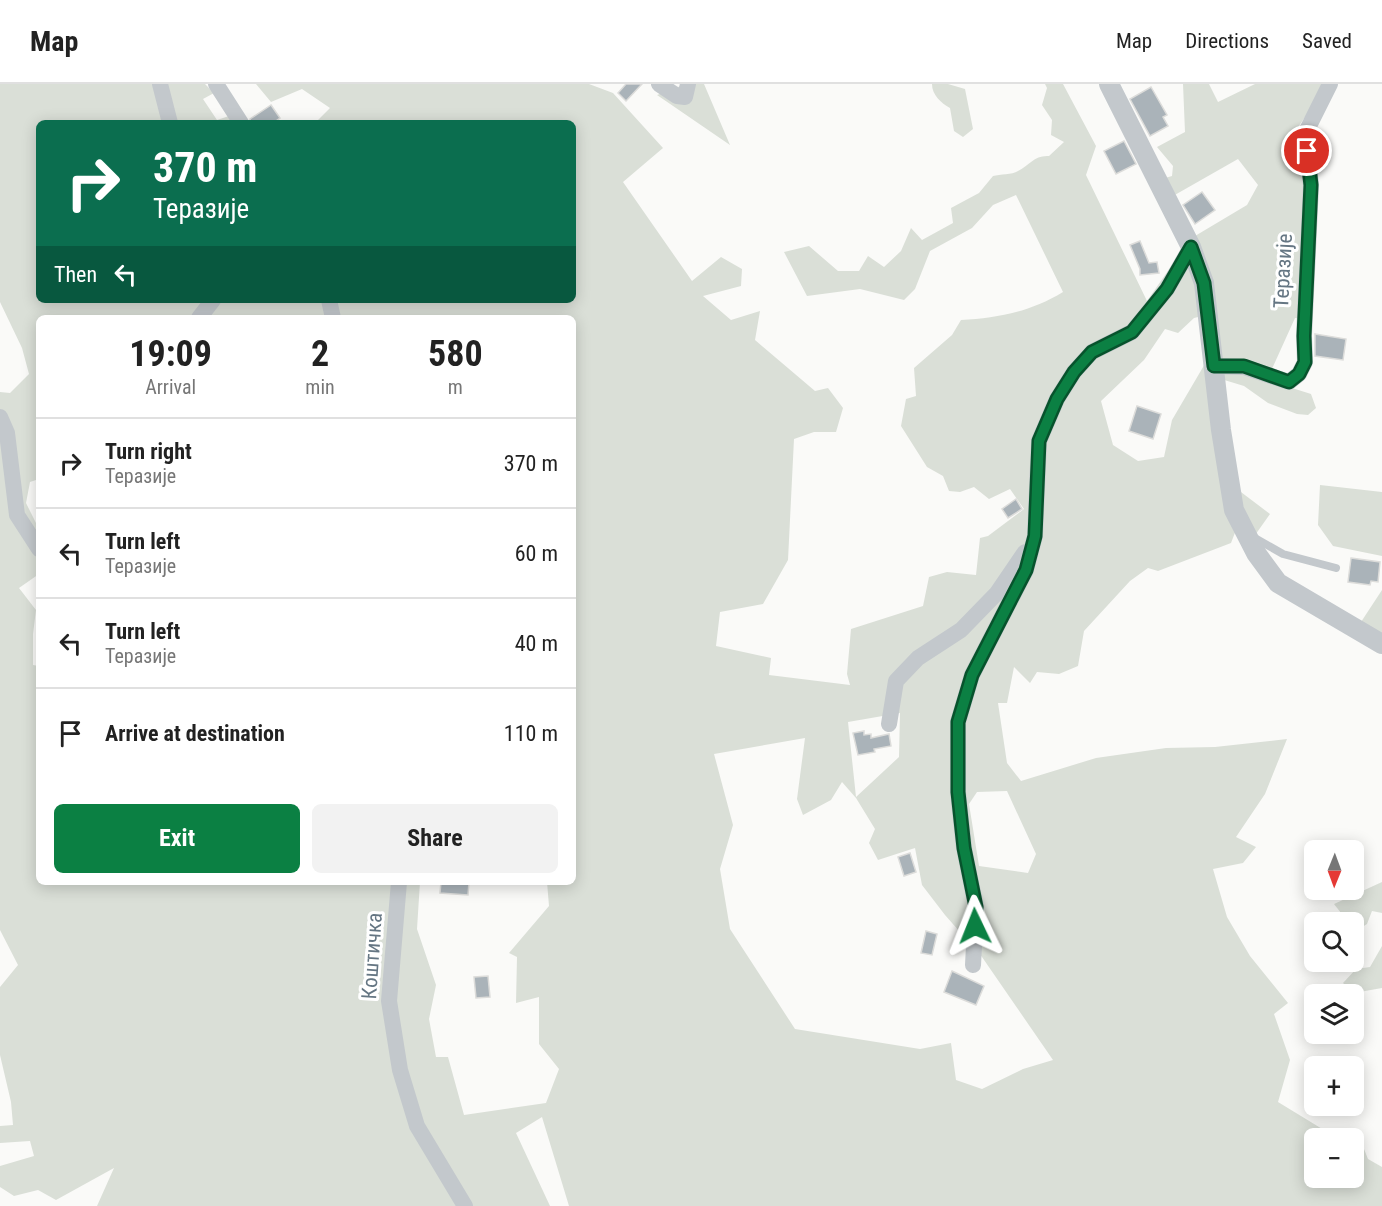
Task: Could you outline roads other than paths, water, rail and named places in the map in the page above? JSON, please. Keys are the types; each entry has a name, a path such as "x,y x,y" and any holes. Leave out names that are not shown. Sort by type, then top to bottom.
{"street":[{"path":"160,84 169,120"},
{"path":"216,84 239,120"},
{"path":"659,84 677,96 684,97 688,84"},
{"path":"1109,84 1191,247 1204,283 1234,510 1256,553 1278,584 1382,644"},
{"name":"Теразије","path":"1214,366 1244,366 1289,382 1299,374 1305,362 1304,336 1311,185 1305,134 1330,84"},
{"path":"973,965 976,907 964,848 958,792 958,722 972,675 1026,570 1035,536 1039,441 1057,399 1074,372 1092,352 1132,332 1167,289 1191,247"},
{"path":"201,315 211,303"},
{"path":"0,417 7,434 17,515 36,544"},
{"path":"890,724 896,681 918,658 961,630 976,615 997,593 1035,536"},
{"name":"Коштичка","path":"399,885 389,1001 400,1070 417,1126 465,1206"}],"lane":[{"path":"1245,532 1283,554 1336,568"}]}
